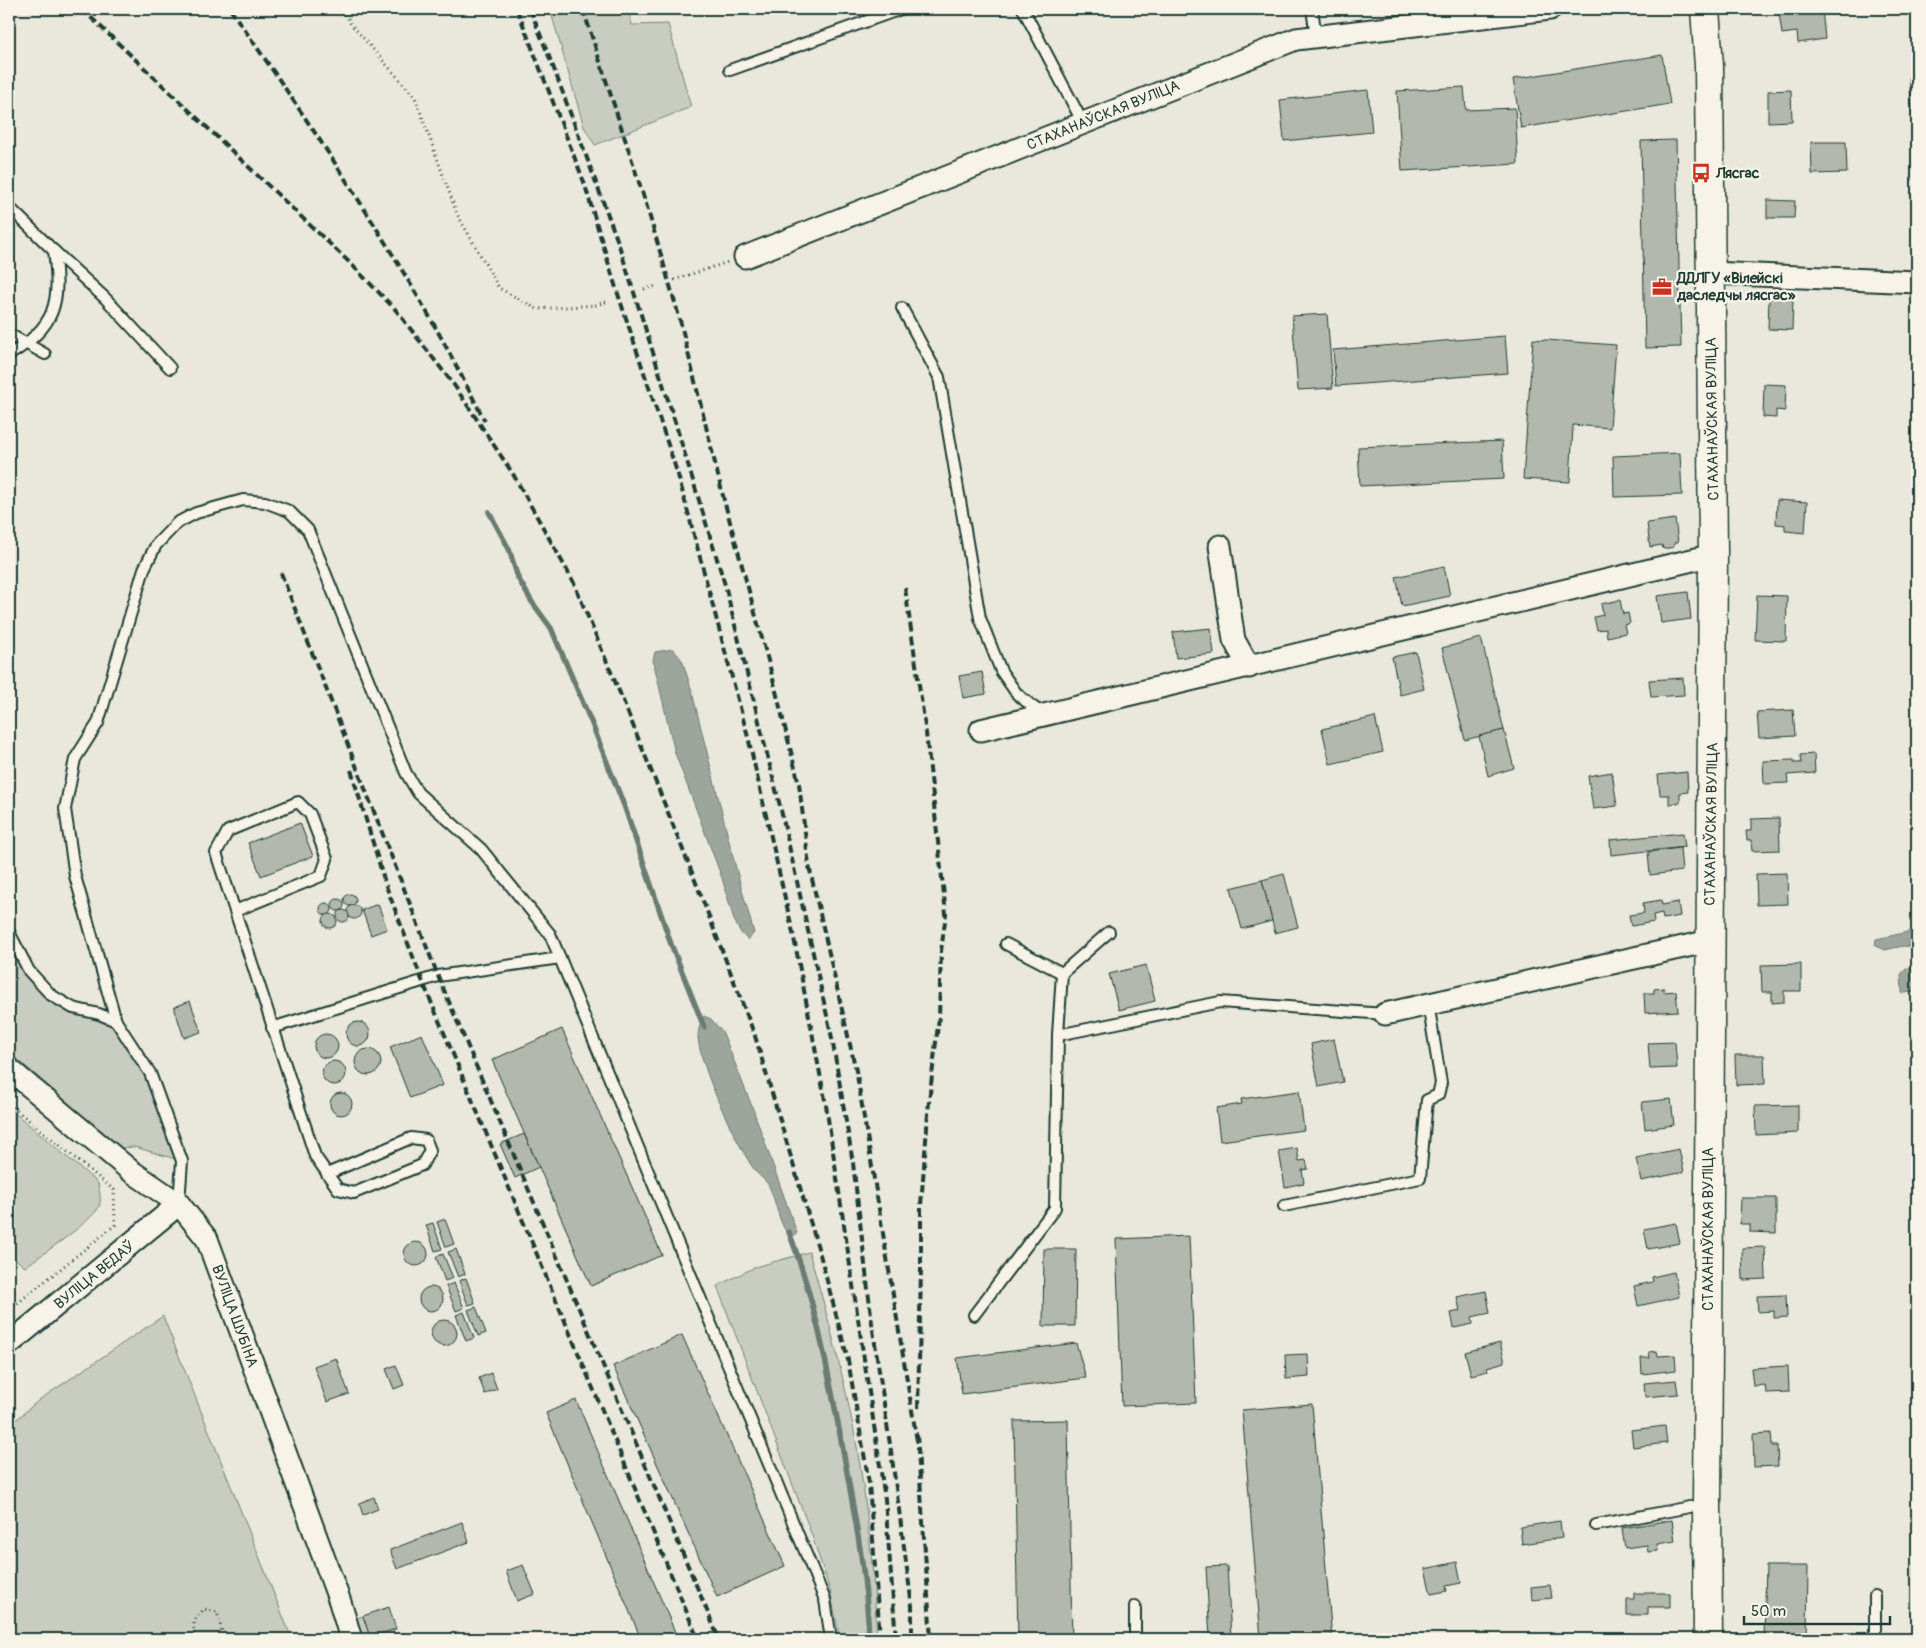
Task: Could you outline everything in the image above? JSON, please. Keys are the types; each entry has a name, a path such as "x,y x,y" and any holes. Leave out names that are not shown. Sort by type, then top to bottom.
{"street":[{"name":"СТАХАНАЎСКАЯ ВУЛІЦА","path":"745,256 1296,39 1472,13 1550,9"},
{"name":"СТАХАНАЎСКАЯ ВУЛІЦА","path":"1705,9 1708,66 1713,555 1707,1504 1708,1639"},
{"path":"1710,273 1917,282"},
{"path":"1220,546 1234,640 1249,667"},
{"path":"981,730 1713,555"},
{"path":"1385,1014 1710,941"},
{"name":"ВУЛІЦА ШУБІНА","path":"9,1069 131,1171 179,1204 207,1239 340,1602 351,1639"},
{"name":"ВУЛІЦА ВЕДАЎ","path":"9,1344 179,1204"}],"lane":[{"path":"730,70 901,9"},
{"path":"1023,9 1083,123"},
{"path":"1312,9 1316,36"},
{"path":"11,213 105,298 170,368"},
{"path":"9,355 27,344 40,332 50,317 57,295 54,252"},
{"path":"902,308 939,377 980,618 1001,671 1017,694 1042,714"},
{"path":"9,334 45,354"},
{"path":"179,1204 182,1161 150,1073 116,1021 74,866 65,809 75,759 98,723 144,569 156,546 177,523 196,513 243,500 265,502 288,511 308,530 406,773 418,793 481,849 550,934 826,1600 831,1639"},
{"path":"235,912 320,876 327,859 310,814 298,802 228,831 216,853 272,1028 316,1156 328,1174 338,1189 354,1193 422,1165 430,1150 426,1140 411,1138 328,1174"},
{"path":"9,932 29,971 51,995 73,1008 99,1014 116,1021"},
{"path":"974,1315 1055,1208 1058,1036 1062,974 1109,932"},
{"path":"1006,944 1062,974"},
{"path":"272,1028 438,976 560,958"},
{"path":"1058,1036 1220,1002 1385,1014"},
{"path":"1284,1206 1420,1178 1427,1100 1438,1095 1441,1083 1428,1003"},
{"path":"1596,1525 1707,1504"},
{"path":"1875,1596 1875,1639"},
{"path":"1135,1606 1135,1639"}],"path":[{"path":"344,9 350,23 415,97 457,214 499,288 537,309 596,305 606,302"},
{"path":"674,280 745,256"},
{"path":"644,289 656,286"},
{"path":"9,1104 114,1190 114,1225 9,1310"},
{"path":"194,1639 194,1621 204,1609 217,1612 224,1639"}],"shaded area":[{"path":"550,9 628,9 632,25 668,24 691,107 595,145 584,127"},
{"path":"673,649 682,660 691,688 754,933 748,940 741,933 734,920 722,878 675,753 653,660 655,652"},
{"path":"1917,930 1917,947 1903,946 1885,950 1875,946 1876,939"},
{"path":"9,932 29,971 51,995 116,1021 150,1073 182,1161 135,1147 120,1148 9,1052"},
{"path":"1917,965 1917,992 1902,993 1901,974 1906,969"},
{"path":"704,1016 711,1019 723,1033 753,1109 797,1233 791,1238 780,1220 769,1186 756,1172 739,1145 713,1088 698,1038 701,1021"},
{"path":"9,1108 98,1183 100,1195 99,1207 86,1221 25,1267 9,1254"},
{"path":"809,1252 836,1349 857,1447 870,1543 877,1639 840,1639 830,1590 811,1533 717,1286 755,1267"},
{"path":"163,1316 292,1639 9,1639 9,1426 39,1400"},
{"path":"363,1616 370,1637 393,1630 396,1639 360,1639 354,1619"}],"building":[{"path":"1087,9 1103,9 1089,14"},
{"path":"1822,9 1825,39 1798,43 1797,32 1782,34 1779,13"},
{"path":"1662,55 1670,104 1521,128 1513,79"},
{"path":"1917,75 1917,112 1912,112 1909,76"},
{"path":"1464,87 1466,110 1515,108 1518,164 1402,171 1397,91"},
{"path":"1368,90 1372,132 1284,141 1280,100"},
{"path":"1791,90 1792,121 1768,122 1768,91"},
{"name":"ДДЛГУ «Вілейскі даследчы лясгас»","path":"1676,140 1681,347 1645,348 1641,141"},
{"path":"1811,142 1846,142 1847,173 1812,174"},
{"path":"1767,200 1795,201 1794,218 1767,218"},
{"path":"1769,298 1793,300 1792,330 1768,329"},
{"path":"1327,314 1333,388 1298,390 1292,316"},
{"path":"1505,336 1508,373 1336,386 1333,350"},
{"path":"1533,339 1616,345 1610,428 1573,425 1570,482 1523,479"},
{"path":"1764,384 1786,385 1785,411 1776,410 1776,418 1763,417"},
{"path":"1502,441 1504,479 1360,486 1358,447"},
{"path":"1680,453 1682,495 1614,497 1613,456"},
{"path":"1777,500 1807,502 1805,533 1785,531 1785,525 1776,524"},
{"path":"1675,519 1678,542 1674,543 1674,547 1663,549 1662,545 1650,547 1647,523"},
{"path":"1444,566 1450,596 1402,606 1396,577"},
{"path":"1688,592 1691,619 1661,623 1657,596"},
{"path":"1757,595 1787,596 1786,641 1755,640"},
{"path":"1620,600 1623,614 1628,613 1630,623 1624,625 1626,633 1607,637 1606,629 1597,630 1594,617 1603,615 1601,604"},
{"path":"1211,628 1214,654 1176,658 1173,632"},
{"path":"1481,638 1504,730 1465,740 1442,648"},
{"path":"1416,652 1424,689 1400,695 1392,657"},
{"path":"982,672 986,694 963,698 959,676"},
{"path":"1683,678 1684,695 1651,697 1649,680"},
{"path":"1793,710 1795,736 1759,738 1757,712"},
{"path":"1375,717 1383,752 1330,764 1322,729"},
{"path":"1504,730 1514,768 1488,776 1479,736"},
{"path":"1814,754 1815,773 1787,775 1788,783 1764,784 1763,761 1794,760 1794,763 1801,763 1800,755"},
{"path":"1612,772 1617,806 1593,809 1588,776"},
{"path":"1687,772 1688,792 1680,793 1680,803 1669,804 1669,795 1660,795 1658,775"},
{"path":"1779,818 1780,850 1752,851 1751,840 1747,840 1746,831 1751,831 1751,819"},
{"path":"300,823 313,856 261,876 248,843"},
{"path":"1683,833 1685,847 1611,855 1610,840"},
{"path":"1680,848 1682,871 1650,875 1648,852"},
{"path":"1787,873 1788,904 1757,905 1756,874"},
{"path":"1284,874 1298,927 1275,933 1262,880"},
{"path":"1262,880 1272,921 1242,929 1231,888"},
{"path":"352,894 355,895 355,905 348,906 345,905 344,898 345,895"},
{"path":"336,899 340,899 344,905 340,911 336,911 332,907 332,903"},
{"path":"1661,900 1662,905 1678,902 1680,916 1663,919 1662,913 1653,915 1654,922 1631,926 1629,915 1644,913 1643,903"},
{"path":"324,903 328,903 332,909 328,915 324,915 320,911 320,907"},
{"path":"378,904 387,929 371,935 362,910"},
{"path":"354,905 359,907 361,912 359,917 354,919 349,917 347,912 349,907"},
{"path":"341,910 345,910 349,916 345,922 341,922 337,918 337,914"},
{"path":"330,914 335,916 337,921 335,926 330,928 325,926 323,921 325,916"},
{"path":"1801,964 1801,991 1784,991 1784,1002 1772,1003 1772,992 1762,992 1761,965"},
{"path":"1146,965 1155,1001 1119,1010 1109,974"},
{"path":"1664,988 1664,992 1676,991 1678,1011 1645,1013 1644,993 1654,993 1654,989"},
{"path":"190,1001 201,1032 184,1038 174,1007"},
{"path":"358,1022 363,1023 369,1029 369,1039 363,1045 358,1046 353,1045 347,1039 346,1034 347,1029 353,1023"},
{"path":"562,1029 662,1255 591,1286 492,1060"},
{"path":"326,1034 334,1038 338,1046 334,1054 326,1058 318,1054 314,1046 318,1038"},
{"path":"422,1034 443,1085 410,1098 390,1047"},
{"path":"1334,1039 1343,1082 1319,1087 1311,1044"},
{"path":"1675,1042 1677,1068 1650,1069 1648,1043"},
{"path":"368,1049 377,1053 381,1062 377,1071 368,1075 359,1071 355,1062 359,1053"},
{"path":"1735,1055 1764,1055 1765,1084 1736,1085"},
{"path":"334,1061 339,1062 345,1068 345,1078 339,1084 334,1085 329,1084 323,1078 322,1073 323,1068 329,1062"},
{"path":"1299,1091 1304,1130 1220,1141 1216,1108 1242,1104 1241,1099"},
{"path":"337,1093 345,1093 352,1100 352,1108 345,1115 337,1115 330,1108 330,1100"},
{"path":"1671,1099 1674,1125 1645,1129 1642,1102"},
{"path":"1798,1105 1798,1133 1756,1135 1755,1106"},
{"path":"524,1134 539,1167 515,1178 500,1144"},
{"path":"1297,1148 1299,1161 1306,1160 1308,1169 1302,1170 1304,1183 1285,1187 1279,1151"},
{"path":"1679,1149 1684,1172 1641,1181 1636,1158"},
{"path":"1741,1198 1776,1198 1776,1233 1750,1232 1750,1224 1740,1224"},
{"path":"445,1219 454,1244 446,1247 437,1222"},
{"path":"433,1223 442,1249 435,1251 426,1225"},
{"path":"1676,1223 1680,1243 1648,1249 1644,1229"},
{"path":"1189,1236 1196,1403 1122,1406 1116,1239"},
{"path":"416,1242 421,1243 427,1249 427,1259 421,1265 416,1266 411,1265 405,1259 404,1254 405,1249 411,1243"},
{"path":"1765,1247 1766,1279 1743,1280 1742,1248"},
{"path":"456,1249 465,1274 458,1277 448,1252"},
{"path":"1044,1249 1076,1249 1075,1326 1043,1326"},
{"path":"443,1254 453,1278 445,1281 436,1257"},
{"path":"1915,1262 1917,1262 1917,1639 1915,1639"},
{"path":"1674,1272 1679,1297 1638,1306 1634,1286 1653,1282 1652,1277"},
{"path":"466,1278 475,1303 468,1305 459,1281"},
{"path":"454,1283 464,1308 456,1311 446,1286"},
{"path":"431,1287 436,1288 442,1294 442,1304 436,1310 431,1311 426,1310 420,1304 419,1299 420,1294 426,1288"},
{"path":"1486,1291 1490,1313 1472,1317 1473,1324 1454,1328 1451,1313 1460,1311 1457,1297"},
{"path":"1786,1295 1787,1317 1774,1318 1774,1311 1758,1312 1757,1296"},
{"path":"476,1307 486,1333 478,1336 468,1310"},
{"path":"464,1312 474,1338 466,1341 456,1315"},
{"path":"444,1320 453,1324 457,1333 453,1342 444,1346 435,1342 431,1333 435,1324"},
{"path":"682,1335 785,1566 717,1597 613,1366"},
{"path":"1076,1343 1086,1378 962,1394 957,1358"},
{"path":"1500,1343 1505,1362 1487,1367 1488,1371 1471,1375 1465,1352"},
{"path":"1657,1351 1658,1356 1675,1355 1676,1370 1642,1374 1641,1358 1650,1358 1649,1352"},
{"path":"1308,1354 1309,1377 1286,1379 1285,1355"},
{"path":"336,1358 349,1394 327,1402 314,1366"},
{"path":"396,1365 404,1385 394,1389 386,1369"},
{"path":"1788,1366 1789,1392 1766,1393 1765,1385 1753,1386 1751,1368"},
{"path":"491,1373 497,1389 485,1394 479,1378"},
{"path":"1676,1380 1678,1394 1645,1397 1644,1383"},
{"path":"576,1400 678,1639 641,1639 546,1413"},
{"path":"1312,1404 1332,1639 1261,1639 1242,1410"},
{"path":"1068,1420 1072,1639 1018,1639 1014,1421"},
{"path":"1665,1426 1667,1443 1633,1447 1631,1430"},
{"path":"1771,1433 1772,1446 1777,1446 1778,1466 1754,1467 1753,1434"},
{"path":"374,1497 378,1509 363,1515 359,1503"},
{"path":"1672,1520 1675,1541 1657,1544 1658,1551 1648,1552 1647,1545 1625,1548 1622,1528"},
{"path":"1560,1521 1562,1538 1522,1544 1520,1527"},
{"path":"462,1522 469,1542 397,1569 390,1550"},
{"path":"1457,1562 1461,1583 1446,1586 1447,1591 1431,1594 1425,1569"},
{"path":"523,1565 535,1594 517,1601 506,1571"},
{"path":"1227,1566 1231,1639 1210,1639 1206,1567"},
{"path":"1766,1566 1808,1566 1807,1639 1764,1639"},
{"path":"1550,1585 1552,1598 1532,1600 1531,1587"},
{"path":"1634,1593 1670,1593 1670,1607 1648,1607 1648,1615 1627,1615 1627,1599 1634,1599"},
{"path":"389,1607 396,1629 370,1637 363,1616"}],"waterway":[{"path":"489,512 509,549 518,578 532,602 551,628 592,724 625,808 671,944 704,1027"},
{"path":"789,1232 807,1285 821,1340 843,1450 866,1592 869,1639"}],"railway":[{"path":"82,9 349,262 395,309 454,385 513,474 573,581 693,875 755,1036 821,1258 848,1360 869,1483 880,1639"},
{"path":"230,9 357,197 435,327 485,421"},
{"path":"517,9 584,182 616,288 678,475 749,741 793,933 826,1105 885,1499 896,1639"},
{"path":"530,9 618,242 675,422 725,585 781,810 832,1038 853,1163 872,1323 912,1606 912,1639"},
{"path":"583,9 647,207 680,320 724,500 772,675 799,784 809,866 857,1075 917,1441"},
{"path":"281,573 438,976 719,1639"},
{"path":"905,588 926,733 946,914 941,951 939,1017 929,1101 921,1205 918,1410"},
{"path":"351,770 386,886 422,980 698,1639"},
{"path":"917,1435 931,1639"}],"place":[{"name":"Лясгас","path":"1701,173"},
{"name":"ДДЛГУ «Вілейскі даследчы лясгас»","path":"1662,287"}]}
